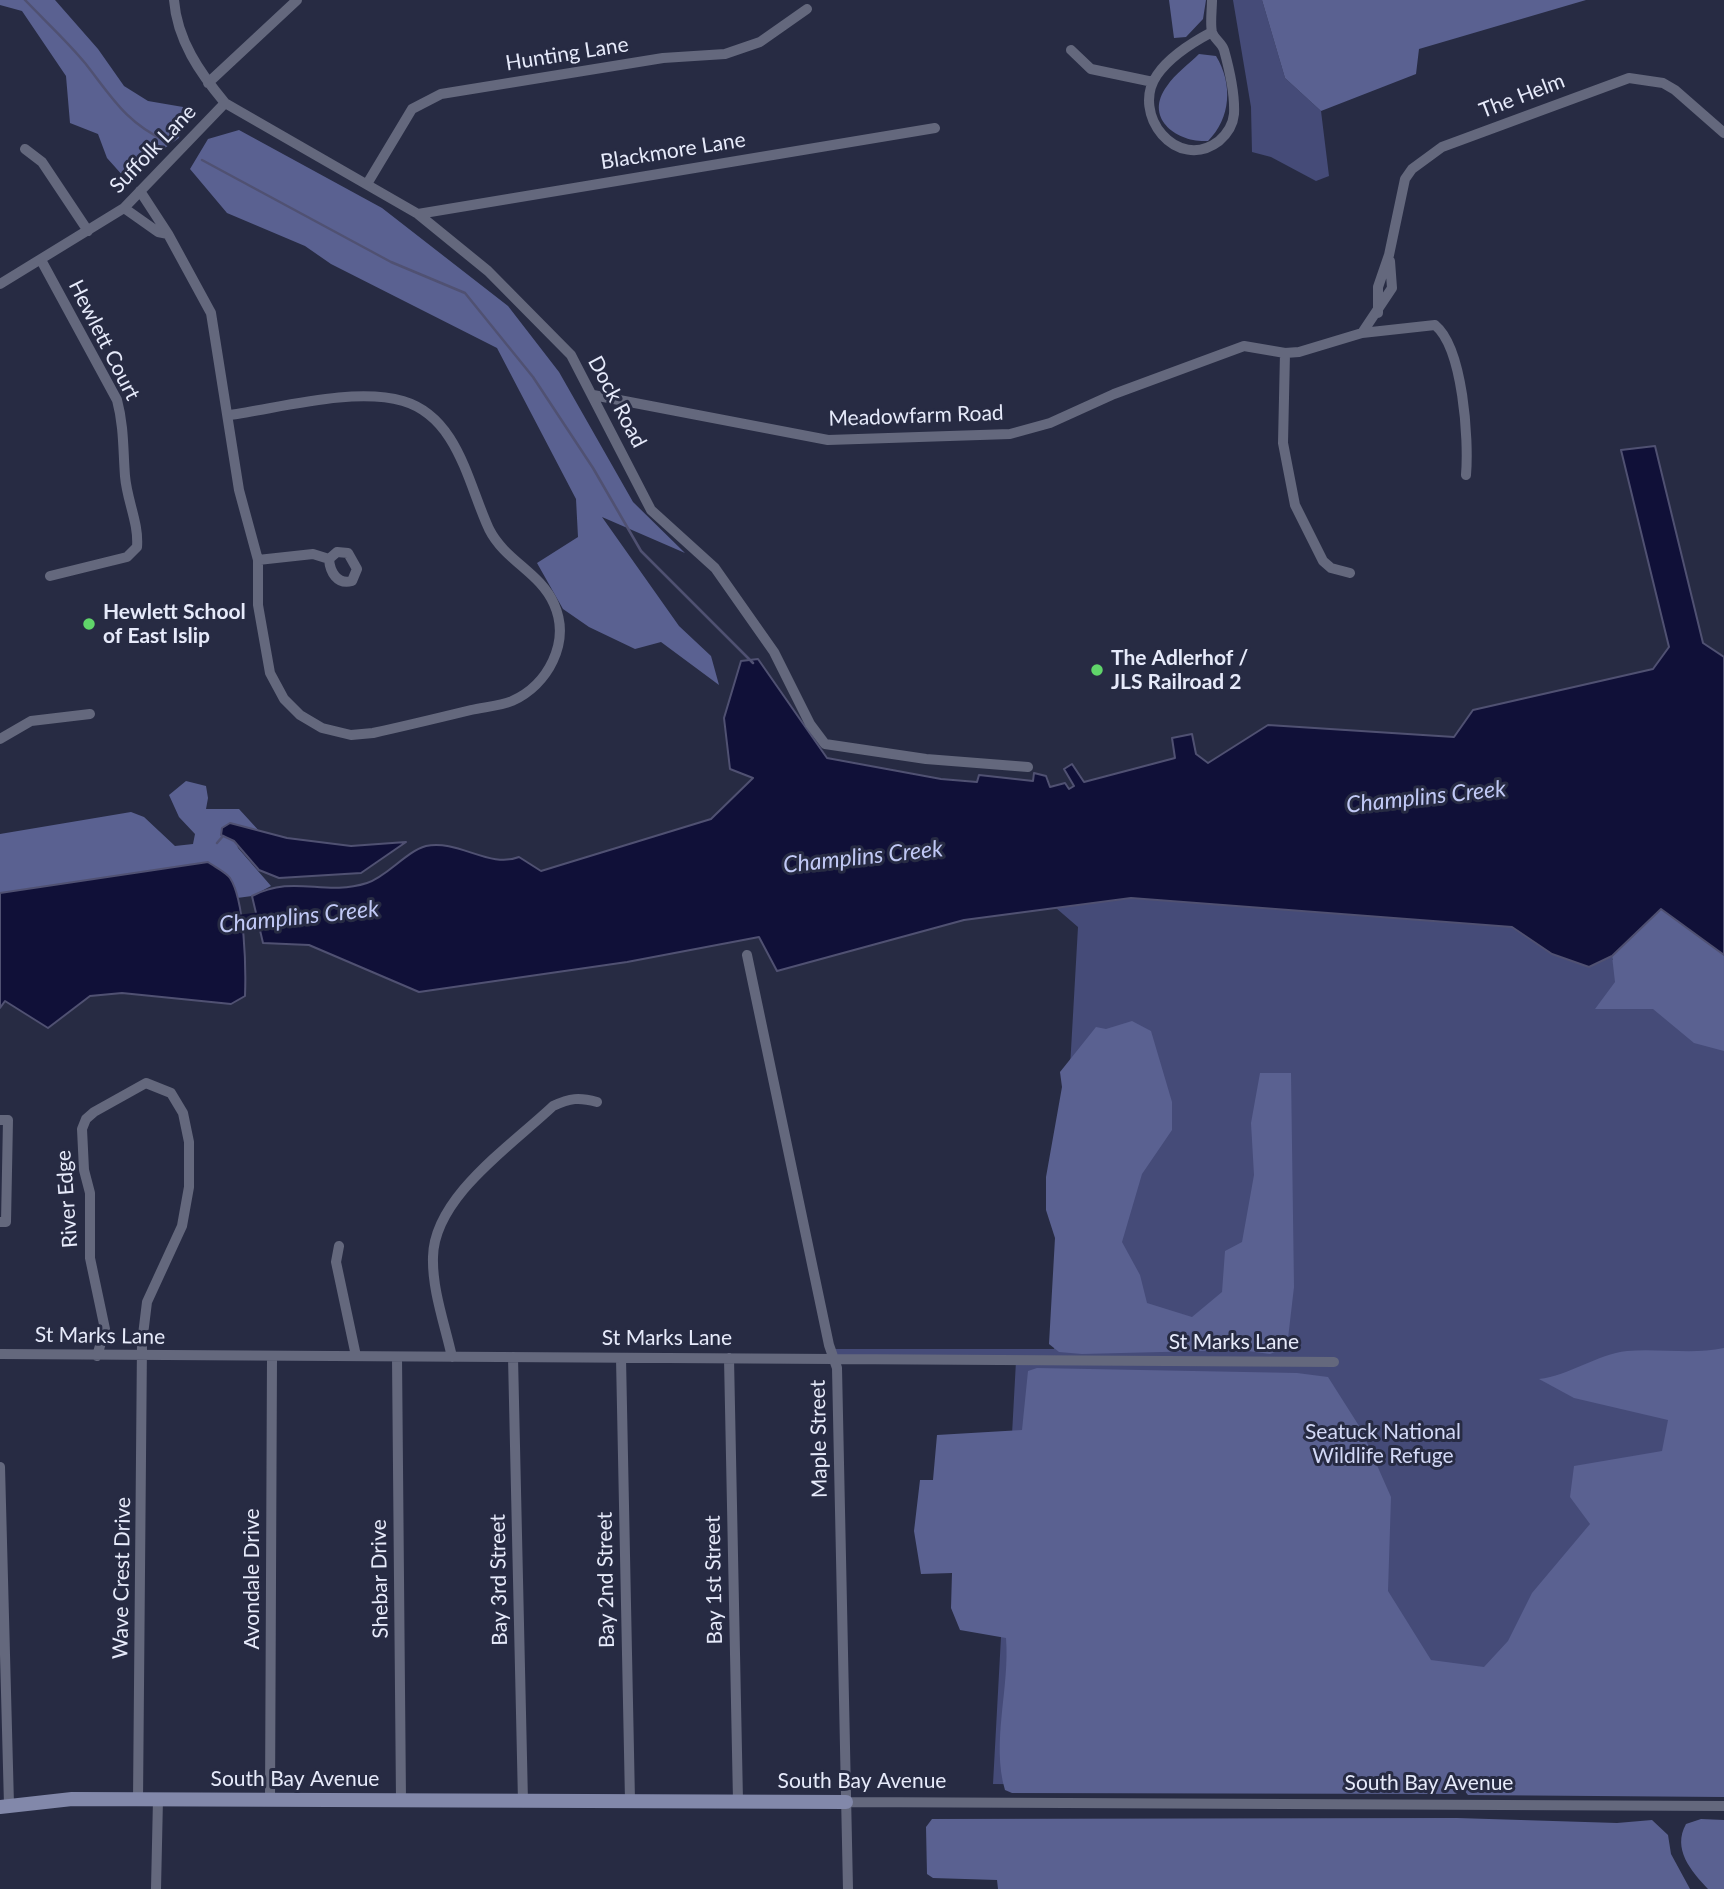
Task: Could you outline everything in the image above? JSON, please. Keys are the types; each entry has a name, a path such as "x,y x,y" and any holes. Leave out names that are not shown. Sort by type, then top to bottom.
{"street":[{"name":"Dock Road","path":"173,0 182,39 208,83 225,103 418,214 488,271 571,355 651,510 715,568 774,652 810,724 825,744 900,756 1028,767"},
{"path":"208,83 297,0"},
{"path":"1212,0 1212,32 1223,47 1234,113 1224,136 1209,148 1188,150 1167,141 1156,130 1150,97 1153,82 1158,73 1192,43 1212,32"},
{"name":"Hunting Lane","path":"367,184 412,108 441,94 663,58 725,54 760,42 807,9"},
{"path":"1071,50 1091,69 1153,82"},
{"name":"The Helm","path":"1362,333 1378,313 1392,288 1389,255 1405,179 1424,159 1442,147 1629,78 1663,83 1724,132"},
{"name":"Suffolk Lane","path":"0,284 124,208 225,103"},
{"name":"Blackmore Lane","path":"418,214 935,128"},
{"path":"24,149 42,162 88,231"},
{"path":"140,191 169,233 211,313 230,415 239,490 258,561 258,606 270,673 284,699 300,715 322,728 351,735 373,733 511,702 535,688 550,668 557,648 559,625 555,606 544,586 499,546 450,438 438,422 405,402 382,397 353,397 230,415"},
{"path":"124,208 158,232 169,233"},
{"name":"Hewlett Court","path":"41,260 117,400 123,422 127,486 137,547 127,557 50,576"},
{"name":"Meadowfarm Road","path":"593,396 828,440 993,435 1050,423 1115,394 1244,346 1285,353 1348,340 1362,333 1434,324 1447,339 1453,358 1467,433 1466,475"},
{"path":"1285,353 1283,443 1296,505 1324,561 1331,568 1350,573"},
{"path":"258,561 313,554 329,559"},
{"path":"0,739 31,722 90,714"},
{"name":"Maple Street","path":"747,955 837,1368 848,1889"},
{"name":"River Edge","path":"97,1356 105,1329 90,1258 90,1192 84,1170 82,1129 86,1119 94,1112 146,1083 171,1093 183,1113 189,1142 190,1187 182,1226 147,1302 144,1356"},
{"path":"452,1357 434,1277 432,1255 437,1230 449,1208 462,1191 554,1106 581,1097 597,1102"},
{"path":"0,1222 6,1222 4,1120"},
{"path":"339,1246 336,1262 356,1356"},
{"name":"St Marks Lane","path":"0,1354 1334,1362"},
{"name":"Wave Crest Drive","path":"138,1800 144,1356"},
{"name":"Avondale Drive","path":"270,1800 272,1357"},
{"name":"Shebar Drive","path":"397,1357 401,1800"},
{"name":"Bay 3rd Street","path":"513,1357 523,1801"},
{"name":"Bay 2nd Street","path":"621,1358 630,1801"},
{"name":"Bay 1st Street","path":"729,1358 738,1801"},
{"path":"0,1466 4,1806"},
{"name":"South Bay Avenue","path":"4,1806 72,1799 1724,1806"},
{"path":"156,1889 158,1799"}],"green space":[{"path":"1233,0 1262,0 1285,78 1321,111 1329,176 1316,181 1271,157 1252,152 1251,107"},
{"name":"Seatuck National Wildlife Refuge","path":"1131,898 1512,927 1552,954 1589,967 1612,956 1612,960 1724,956 1724,1790 993,1784 1016,1361 838,1359 830,1349 1054,1349 1078,927 1056,908"}],"shaded area":[{"path":"0,0 55,0 98,49 124,86 148,101 183,107 179,138 124,177 107,158 98,134 70,123 66,76 22,11 0,5"},
{"path":"1169,0 1206,0 1203,19 1186,37 1174,38"},
{"path":"1262,0 1586,0 1419,49 1416,74 1321,111 1285,78"},
{"path":"1199,54 1216,56 1227,89 1221,122 1208,141 1196,141 1175,133 1161,118 1159,108 1167,86"},
{"path":"239,130 382,208 508,306 559,372 633,502 685,553 602,517 679,626 711,656 719,685 661,642 635,649 589,627 563,609 537,563 578,537 576,499 497,348 331,264 305,246 227,213 190,169 208,139"},
{"path":"186,781 206,786 206,809 239,809 261,833 230,823 238,848 271,886 252,896 237,898 230,877 208,862 0,893 0,834 131,812 144,817 175,846 193,844 195,834 179,817 169,795"},
{"path":"1661,908 1724,955 1724,1051 1694,1043 1653,1009 1595,1009 1615,982 1612,956"},
{"path":"1132,1021 1151,1031 1172,1102 1172,1130 1142,1174 1122,1242 1140,1275 1147,1303 1192,1317 1222,1292 1225,1251 1242,1242 1254,1175 1251,1123 1260,1073 1291,1073 1294,1287 1287,1347 1270,1354 1241,1350 1082,1354 1059,1352 1049,1344 1055,1238 1046,1210 1046,1177 1062,1087 1060,1072 1096,1027 1106,1029"},
{"path":"1724,1348 1724,1797 1468,1795 1464,1790 1455,1794 1012,1793 1005,1790 1001,1772 1000,1734 1006,1676 1006,1638 960,1630 951,1608 952,1573 921,1574 914,1531 920,1480 933,1480 937,1435 1022,1430 1028,1371 1037,1368 1297,1373 1328,1377 1361,1429 1391,1497 1388,1591 1431,1660 1484,1667 1508,1641 1532,1593 1590,1524 1570,1497 1574,1466 1662,1451 1668,1420 1574,1398 1539,1379 1627,1351 1700,1351"},
{"path":"1457,1818 1617,1823 1652,1820 1668,1835 1671,1854 1690,1889 998,1889 997,1880 933,1878 927,1874 926,1827 932,1819"},
{"path":"1701,1819 1724,1820 1724,1889 1708,1889 1695,1875 1682,1851 1682,1833 1686,1824"}],"water":[{"path":"1655,446 1703,643 1724,657 1724,955 1661,909 1612,956 1589,967 1552,954 1512,927 1131,898 964,920 777,971 759,937 627,962 419,992 309,945 263,943 252,896 267,890 296,886 337,888 367,883 418,849 438,845 497,859 519,857 541,871 711,819 753,778 730,769 724,718 741,661 758,659 827,758 941,779 977,782 979,775 1033,781 1034,773 1046,776 1050,787 1065,783 1069,789 1074,786 1064,769 1072,764 1084,782 1175,758 1172,738 1192,734 1196,754 1208,763 1268,725 1454,737 1473,710 1653,669 1669,647 1621,450"},
{"path":"230,823 287,838 351,846 406,842 361,873 279,878 259,870 234,841 221,835 222,828"},
{"path":"208,862 230,878 239,902 245,953 245,996 231,1004 122,993 90,996 48,1028 5,1001 0,1008 0,893"}],"waterway":[{"path":"25,0 78,55 130,117 166,141"},
{"path":"202,160 391,262 465,293 533,377 593,468 641,551 753,663"},
{"path":"217,843 223,836"},
{"name":"Champlins Creek","path":"221,925 279,918"}],"place":[{"name":"Hewlett School of East Islip","path":"89,624"},
{"name":"The Adlerhof / JLS Railroad 2","path":"1097,670"}]}
